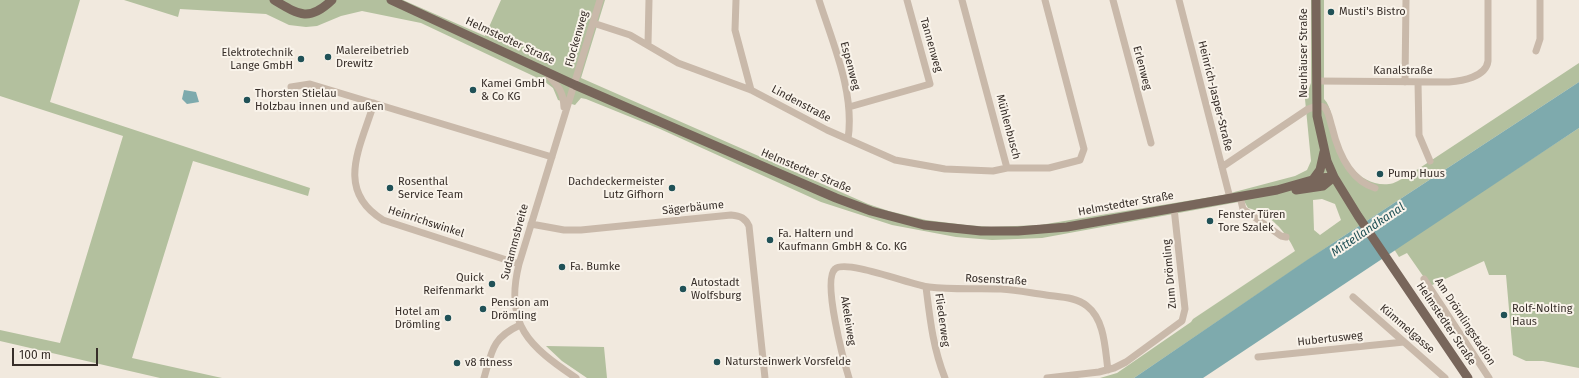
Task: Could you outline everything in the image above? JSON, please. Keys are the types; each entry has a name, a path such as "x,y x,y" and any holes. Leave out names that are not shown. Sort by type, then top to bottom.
{"main road":[{"path":"274,0 293,12 303,15 315,13 326,3 332,0"},
{"name":"Helmstedter Straße","path":"391,0 575,85 853,205 924,225 981,231 1039,230 1277,190 1326,177 1334,177"},
{"name":"Neuhäuser Straße","path":"1316,0 1316,106 1318,127 1324,152 1334,177"},
{"path":"1312,181 1320,170 1324,152"},
{"path":"1323,186 1334,177 1345,195"},
{"path":"1323,186 1330,187 1345,195"},
{"name":"Helmstedter Straße","path":"1277,190 1290,191 1323,186"},
{"name":"Helmstedter Straße","path":"1345,195 1468,378"}],"street":[{"name":"Flockenweg","path":"575,85 600,0"},
{"path":"648,44 650,0"},
{"path":"736,0 735,30 751,90"},
{"name":"Espenweg","path":"819,0 841,70 849,107 850,126 848,139"},
{"name":"Tannenweg","path":"849,107 930,84 907,0"},
{"name":"Mühlenbusch","path":"962,0 1007,168 1049,168 1080,160 1084,151 1045,0"},
{"name":"Erlenweg","path":"1113,0 1150,142"},
{"name":"Heinrich-Jasper-Straße","path":"1179,0 1230,198"},
{"path":"1405,82 1406,0"},
{"name":"Kanalstraße","path":"1316,81 1456,82 1482,73 1486,69 1488,61 1488,0"},
{"path":"1536,51 1540,39 1540,0"},
{"name":"Lindenstraße","path":"592,23 630,35 648,44 678,63 751,90 827,130 895,160 920,165 970,171 993,171 1007,168"},
{"name":"Sudammsbreite","path":"546,71 560,89 564,100 564,114"},
{"path":"1418,82 1419,135 1430,161"},
{"path":"291,87 310,84 552,157"},
{"name":"Sudammsbreite","path":"575,85 564,114 519,264 513,299 515,312 520,325 534,345 552,361 576,378"},
{"name":"Heinrichswinkel","path":"374,103 354,171 356,189 359,198 366,207 383,220 519,264"},
{"path":"1222,167 1308,108 1316,106"},
{"name":"Neuhäuser Straße","path":"1316,106 1325,108 1346,166 1359,180 1375,188"},
{"path":"1240,196 1243,209 1281,236 1286,237"},
{"name":"Zum Drömling","path":"1108,370 1126,362 1177,325 1184,318 1185,309 1174,208"},
{"name":"Sägerbäume","path":"531,224 564,230 581,230 731,215 740,216 746,220 749,226 765,378"},
{"name":"Rosenstraße","path":"836,268 846,266 926,287 1016,290 1066,297 1081,302 1090,309 1100,324 1108,370"},
{"name":"Akeleiweg","path":"836,268 832,278 834,311 839,344 849,378"},
{"name":"Am Drömlingstadion","path":"1424,279 1489,378"},
{"name":"Fliederweg","path":"926,287 931,334 937,357 945,378"},
{"name":"Kümmelgasse","path":"1353,297 1445,378"},
{"path":"484,378 495,343 506,332 520,325"},
{"name":"Hubertusweg","path":"1258,357 1404,342"},
{"path":"1047,378 1108,370"}],"green space":[{"path":"0,0 80,0 50,102 310,188 308,196 193,161 132,358 222,378 160,378 0,341 0,330 60,343 123,136 0,96"},
{"path":"124,0 403,0 485,36 501,0 605,0 581,78 868,204 926,220 991,227 1040,225 1223,195 1295,176 1307,170 1311,161 1305,99 1311,83 1311,0 1324,0 1324,99 1329,106 1338,142 1347,161 1353,169 1369,181 1378,184 1389,184 1406,177 1579,63 1579,82 1333,243 1134,378 1100,378 1117,373 1191,322 1193,319 1295,251 1282,230 1263,214 1248,208 1244,201 1042,238 992,240 956,237 892,225 821,202 660,129 586,99 581,98 575,105 558,100 553,88 544,81 421,23 362,11 341,16 317,26 306,27 289,25 266,14 180,9 178,17","holes":["1322,199 1335,204 1341,220 1320,235 1314,230 1313,200"]},
{"path":"1579,128 1579,368 1543,361 1526,361 1513,355 1506,275 1489,275 1484,261 1430,286 1407,253 1399,257 1394,249"},
{"path":"546,346 604,347 607,378 587,378 562,361"}],"water":[{"name":"Mittellandkanal","path":"1579,82 1579,128 1203,378 1134,378 1307,260"},
{"path":"184,90 196,92 199,102 187,104 182,99"}],"place":[{"name":"Musti's Bistro","path":"1331,12"},
{"name":"Malereibetrieb Drewitz","path":"328,57"},
{"name":"Elektrotechnik Lange GmbH","path":"301,59"},
{"name":"Kamei GmbH & Co KG","path":"473,90"},
{"name":"Thorsten Stielau Holzbau innen und außen","path":"247,100"},
{"name":"Pump Huus","path":"1380,174"},
{"name":"Rosenthal Service Team","path":"390,188"},
{"name":"Dachdeckermeister Lutz Gifhorn","path":"672,188"},
{"name":"Fenster Türen Tore Szalek","path":"1210,221"},
{"name":"Fa. Haltern und Kaufmann GmbH & Co. KG","path":"770,240"},
{"name":"Fa. Bumke","path":"562,267"},
{"name":"Quick Reifenmarkt","path":"492,284"},
{"name":"Autostadt Wolfsburg","path":"683,289"},
{"name":"Pension am Drömling","path":"483,309"},
{"name":"Rolf-Nolting Haus","path":"1504,315"},
{"name":"Hotel am Drömling","path":"448,318"},
{"name":"Natursteinwerk Vorsfelde","path":"717,362"},
{"name":"v8 fitness","path":"457,363"}]}
